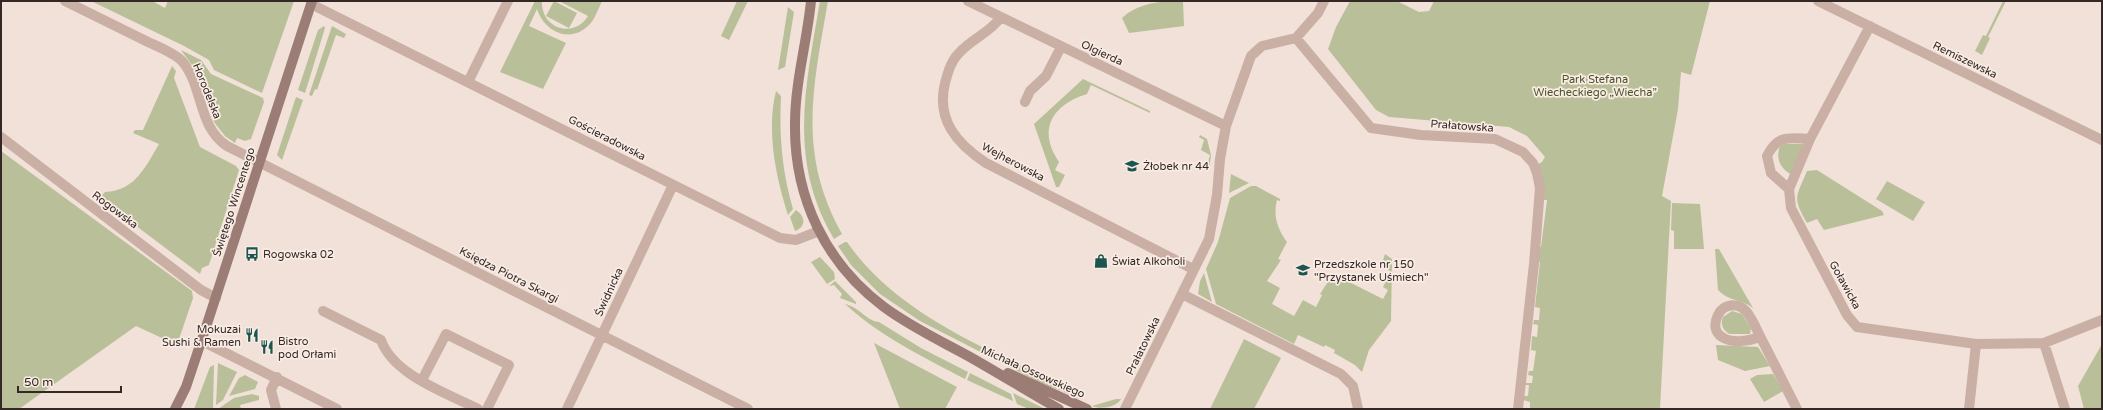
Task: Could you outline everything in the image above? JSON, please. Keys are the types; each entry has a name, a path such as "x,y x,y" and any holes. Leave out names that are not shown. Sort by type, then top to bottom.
{"street":[{"name":"Horodelska","path":"64,1 165,50 181,60 190,76 203,114 213,134 227,146 259,162"},
{"path":"468,82 508,1"},
{"name":"Michała Ossowskiego","path":"811,1 796,101 796,146 801,185 819,231 828,248 842,266 870,296 907,323 970,357 1059,409"},
{"name":"Olgierda","path":"968,1 1226,126"},
{"path":"1296,38 1318,13 1324,1"},
{"name":"Remiszewska","path":"1818,1 2101,137"},
{"name":"Świętego Wincentego","path":"176,409 186,387 202,341 311,3"},
{"name":"Gościeradowska","path":"311,3 780,238 796,240 819,231"},
{"name":"Wejherowska","path":"1001,17 996,24 958,53 948,71 944,89 943,110 953,133 966,150 986,163 1194,269"},
{"name":"Goławicka","path":"1870,26 1810,139 1789,189 1791,208 1798,224 1847,316 1857,327 1976,344 2044,343 2102,320"},
{"name":"Prałatowska","path":"1125,409 1209,239 1217,195 1220,159 1226,126 1251,56 1262,46 1296,38 1371,128 1421,135 1495,139 1523,152 1533,163 1540,188 1534,264 1518,409"},
{"path":"1025,102 1030,91 1046,76 1061,47"},
{"name":"Rogowska","path":"1,137 201,290 216,298"},
{"path":"1789,189 1771,173 1767,156 1773,144 1788,138 1810,139"},
{"name":"Księdza Piotra Skargi","path":"259,162 748,409"},
{"name":"Świdnicka","path":"567,409 673,185"},
{"path":"1182,294 1341,374 1353,386 1358,409"},
{"path":"1760,337 1743,341 1723,338 1717,332 1716,327 1720,312 1728,306 1734,305 1742,307 1750,316 1797,409"},
{"path":"323,311 382,340 385,351 393,361 422,380 478,409"},
{"path":"422,380 446,334 509,365 487,409"},
{"path":"202,341 277,377 337,409"},
{"path":"2044,343 2065,409"},
{"path":"1969,409 1976,344"},
{"name":"Michała Ossowskiego","path":"970,357 1087,409"},
{"path":"276,409 271,390 277,377"}],"green space":[{"path":"91,1 152,1 165,8 168,1 294,1 262,93 214,70 209,60 184,46"},
{"path":"535,1 542,1 543,11 552,24 559,28 567,29 582,23 588,16 559,1 602,1 590,24 581,31 573,34 565,34 551,29 540,17 537,9 529,26 566,43 543,89 500,72"},
{"path":"554,1 577,13 569,28 546,16"},
{"path":"737,1 748,1 729,40 721,36"},
{"path":"820,1 828,1 814,91 812,119 814,147 819,176 828,204 842,234 834,239 819,210 810,180 805,151 804,122 806,92"},
{"path":"1168,1 1183,1 1184,26 1129,33 1122,18 1138,7"},
{"name":"Park Stefana Wiecheckiego „Wiecha”","path":"1350,1 1397,1 1419,12 1429,11 1434,1 1710,1 1691,75 1681,72 1678,109 1662,196 1671,201 1660,409 1522,409 1530,408 1530,402 1523,400 1523,396 1528,396 1529,385 1524,385 1525,383 1532,383 1533,376 1528,375 1529,371 1533,371 1536,351 1531,350 1532,336 1537,337 1538,325 1533,324 1534,320 1539,320 1540,308 1535,307 1540,262 1537,261 1539,247 1541,247 1547,200 1543,200 1538,164 1542,162 1545,157 1527,136 1509,127 1389,117 1376,110 1328,49 1336,27"},
{"path":"2003,1 2006,1 1988,37 1990,38 1982,55 1975,51 1983,35 1986,36"},
{"path":"788,7 794,12 785,67 778,70"},
{"path":"324,26 325,28 305,93 298,90 318,30"},
{"path":"332,26 346,34 344,38 336,35 317,90 315,89 312,96 309,95"},
{"path":"181,50 201,60 211,74 263,98 264,102 251,139 245,141 237,138 235,143 225,136 214,122 194,68"},
{"path":"172,66 176,71 174,78 200,147 236,166 239,170 209,265 202,268 200,274 99,198 105,192 115,191 132,182 144,169 159,144 133,133 135,130 143,130"},
{"path":"1083,79 1150,111 1150,113 1091,85 1087,94 1065,105 1057,112 1049,129 1049,139 1052,150 1059,162 1055,170 1065,175 1059,187 1056,187 1034,124"},
{"path":"776,91 781,96 780,125 782,153 786,181 793,209 788,215 776,170 772,138 773,106"},
{"path":"296,97 303,100 282,160 277,155"},
{"path":"1200,135 1207,139 1211,155 1209,170 1206,169 1210,155 1201,150 1204,140 1199,137"},
{"path":"1784,144 1802,144 1805,146 1792,175 1782,167 1780,163 1778,155 1780,146"},
{"path":"1,151 192,291 193,298 177,345 136,326 19,409 1,409"},
{"path":"1817,170 1882,211 1884,215 1824,230 1817,219 1807,223 1799,208 1797,197 1807,171"},
{"path":"1231,174 1249,183 1229,193"},
{"path":"1887,181 1925,202 1913,221 1876,199"},
{"path":"1251,186 1256,186 1280,199 1280,201 1277,200 1275,211 1278,227 1287,242 1278,259 1281,260 1267,281 1280,288 1272,304 1294,316 1303,300 1316,307 1322,295 1320,294 1333,274 1383,299 1388,290 1383,287 1391,272 1386,268 1388,263 1383,260 1385,254 1392,259 1391,321 1369,350 1362,372 1355,365 1334,353 1335,350 1325,345 1324,347 1298,335 1294,344 1216,304 1206,269 1218,242 1230,198"},
{"path":"1672,203 1700,204 1704,249 1674,249 1674,231 1671,230"},
{"path":"796,210 803,218 803,224 795,231 790,217"},
{"path":"847,242 869,269 895,293 924,314 987,349 1083,395 1081,399 1037,381 920,321 880,294 851,265 838,246"},
{"path":"1715,249 1719,249 1753,308 1722,294 1718,290"},
{"path":"820,257 834,272 835,279 827,284 811,262"},
{"path":"1204,273 1212,302 1198,294 1200,281"},
{"path":"835,281 856,302 856,304 840,298 842,294 834,285 829,286"},
{"path":"845,304 855,308 871,320 879,322 921,348 968,372 965,379 887,336 858,316"},
{"path":"1732,311 1742,314 1751,328 1750,334 1730,334 1724,329 1722,325 1723,317"},
{"path":"1244,339 1281,358 1254,409 1210,409"},
{"path":"874,343 957,387 945,409 900,409"},
{"path":"2102,344 2102,409 2084,409 2078,386"},
{"path":"1716,345 1758,347 1770,366 1745,371 1718,360"},
{"path":"218,363 237,372 223,400 216,405"},
{"path":"214,365 213,408 194,409 210,367"},
{"path":"970,373 1011,394 1013,401 967,380"},
{"path":"1773,374 1783,391 1764,402 1750,379 1757,375"},
{"path":"245,375 258,382 255,389 229,396 239,378"},
{"path":"1013,393 1045,409 1029,409 1017,404"},
{"path":"252,394 259,396 259,400 240,405 241,409 218,409 234,398"},
{"path":"1121,399 1112,406 1099,408 1092,406"}],"place":[{"name":"Żłobek nr 44","path":"1132,166"},
{"name":"Rogowska 02","path":"252,254"},
{"name":"Świat Alkoholi","path":"1101,261"},
{"name":"Przedszkole nr 150 \"Przystanek Uśmiech\"","path":"1303,270"},
{"name":"Mokuzai Sushi & Ramen","path":"252,335"},
{"name":"Bistro pod Orłami","path":"267,347"}]}
